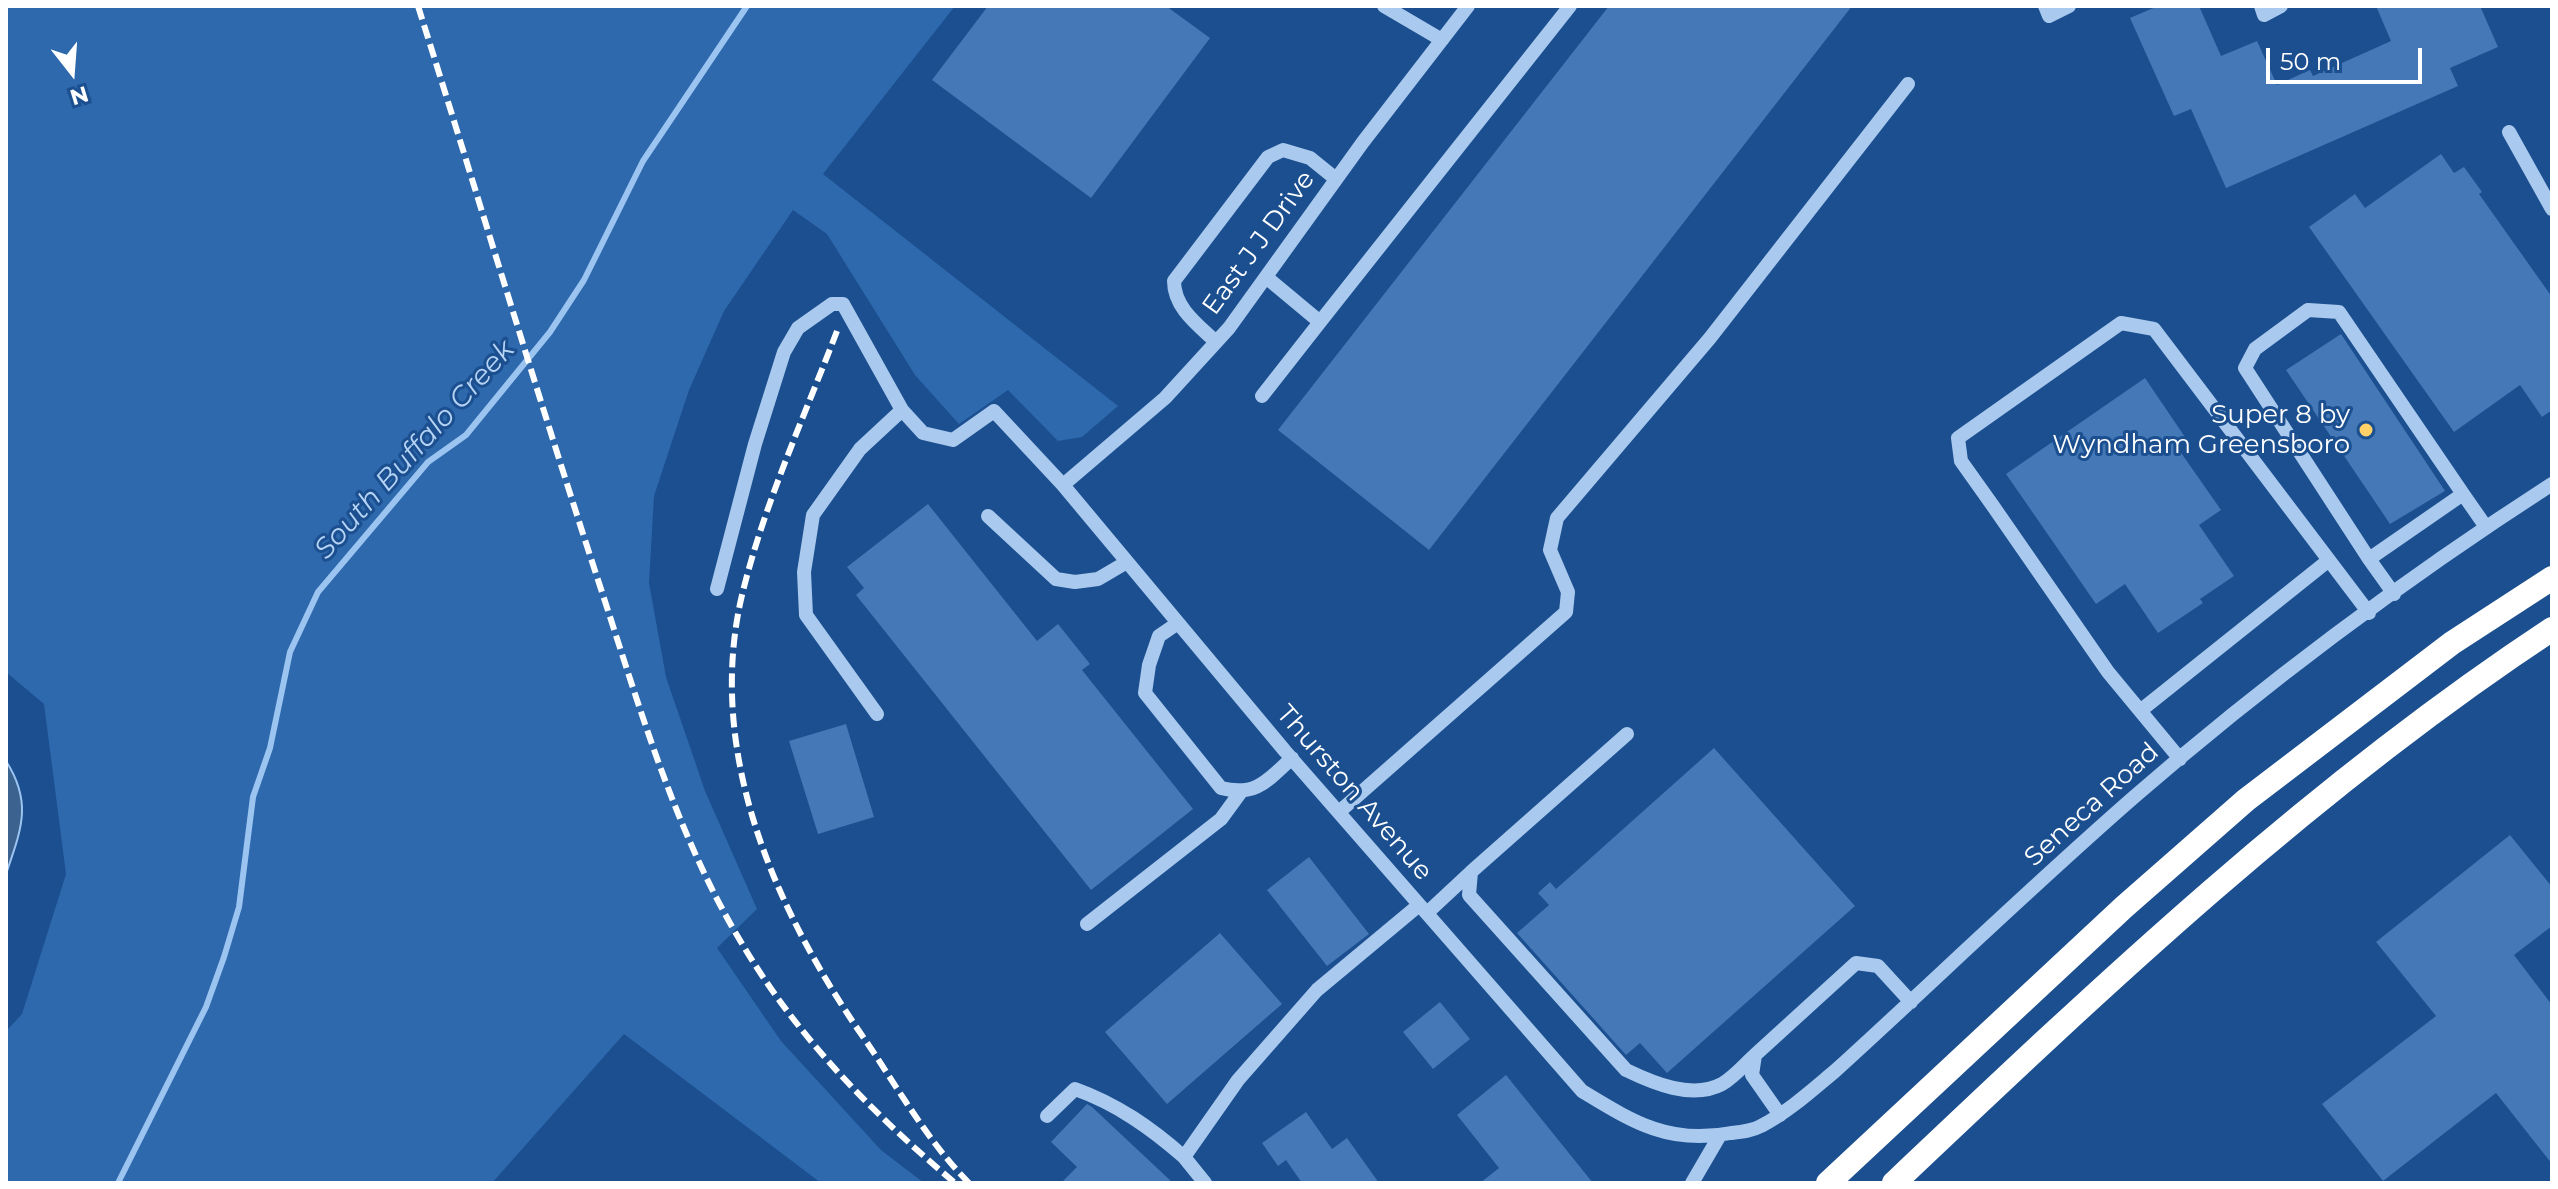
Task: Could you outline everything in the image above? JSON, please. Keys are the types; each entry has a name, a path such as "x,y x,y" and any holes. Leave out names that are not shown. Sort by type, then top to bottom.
{"highway":[{"path":"1828,1183 2113,917 2246,800 2452,643 2552,578"},
{"path":"1894,1183 2038,1047 2240,866 2436,710 2552,629"}],"street":[{"path":"1384,6 1442,40"},
{"name":"East J J Drive","path":"1063,485 1165,398 1216,342 1468,6"},
{"path":"1262,396 1570,6"},
{"path":"2045,6 2049,16 2069,6"},
{"path":"2261,6 2264,15 2281,6"},
{"path":"1339,812 1566,612 1568,592 1550,550 1557,518 1710,338 1908,84"},
{"path":"2509,132 2552,209"},
{"path":"1216,342 1188,316 1174,294 1174,281 1268,157 1283,150 1310,158 1336,179"},
{"path":"1266,277 1320,322"},
{"path":"717,589 784,352 798,328 832,304 843,304 902,410 860,449 813,515 804,572 806,615 877,714"},
{"path":"2394,594 2245,368 2255,349 2308,310 2339,312 2486,527"},
{"path":"2180,759 2108,672 1961,461 1958,438 2121,323 2154,329 2369,613"},
{"name":"Thurston Avenue","path":"902,410 923,433 953,440 994,411 1063,485 1292,758 1582,1091 1635,1123 1686,1138 1720,1135"},
{"name":"Seneca Road","path":"1720,1135 1757,1128 1780,1115 1835,1071 2135,796 2261,692 2486,527 2552,484"},
{"path":"2369,559 2463,494"},
{"path":"988,516 1056,579 1075,582 1098,579 1127,562"},
{"path":"2140,711 2329,560"},
{"path":"1178,623 1159,636 1149,665 1145,693 1221,788 1240,793"},
{"path":"1184,1157 1238,1080 1317,990 1471,872 1627,734"},
{"path":"1087,924 1221,819 1240,793 1262,785 1292,758"},
{"path":"1471,872 1469,895 1626,1070 1660,1086 1699,1090 1721,1084 1856,963 1878,966 1911,1002"},
{"path":"1755,1055 1752,1075 1780,1115"},
{"path":"1047,1116 1075,1089 1156,1132 1184,1157 1205,1183"},
{"path":"1692,1183 1720,1135"}],"shaded area":[{"path":"6,6 955,6 823,174 1118,406 1082,437 1058,441 1008,390 959,424 915,375 827,234 793,210 724,311 689,390 654,496 649,583 666,677 705,791 757,909 717,948 781,1041 881,1150 924,1183 821,1183 624,1034 492,1183 6,1183 6,1031 22,1014 66,874 44,704 6,672"},
{"path":"6,761 20,790 22,817 6,874"}],"building":[{"path":"988,6 1166,6 1210,38 1091,198 932,80"},
{"path":"1609,6 1852,6 1429,550 1278,430"},
{"path":"2158,6 2199,6 2221,56 2257,41 2277,85 2310,70 2313,76 2391,41 2376,6 2480,6 2498,47 2450,68 2458,86 2226,188 2191,109 2174,116 2130,18"},
{"path":"2441,154 2454,173 2464,167 2482,192 2479,194 2552,297 2552,410 2542,417 2520,385 2454,432 2309,227 2355,194 2365,208"},
{"name":"Super 8 by Wyndham Greensboro","path":"2341,334 2445,491 2390,524 2286,370"},
{"path":"2145,378 2187,440 2177,447 2221,510 2199,525 2234,576 2200,599 2203,603 2158,633 2125,584 2096,604 2006,474"},
{"path":"928,504 1037,641 1058,624 1090,664 1082,670 1193,809 1091,890 856,595 864,588 847,567"},
{"path":"846,724 874,817 818,834 789,741"},
{"path":"1714,748 1855,906 1667,1073 1640,1043 1626,1055 1517,933 1549,905 1538,893 1550,882 1556,889"},
{"path":"2510,835 2552,887 2552,926 2514,955 2552,1005 2552,1164 2496,1093 2383,1181 2322,1104 2436,1016 2376,942"},
{"path":"1309,857 1369,934 1327,966 1267,890"},
{"path":"1220,933 1282,1004 1167,1104 1105,1032"},
{"path":"1440,1002 1470,1039 1433,1069 1403,1032"},
{"path":"1506,1075 1593,1183 1480,1183 1499,1168 1457,1115"},
{"path":"1087,1104 1173,1183 1061,1183 1077,1167 1051,1142"},
{"path":"1306,1112 1332,1149 1347,1138 1379,1183 1302,1183 1286,1160 1278,1166 1262,1143"}],"waterway":[{"name":"South Buffalo Creek","path":"118,1183 206,1007 224,957 239,907 253,797 270,748 290,652 318,592 428,462 466,435 550,332 584,280 643,161 747,6"}],"railway":[{"path":"418,6 630,678 661,768 697,857 741,942 786,1010 865,1101 955,1183"},
{"path":"837,331 775,490 744,587 734,646 732,705 739,763 754,820 774,876 827,982 911,1110 969,1183"}],"place":[{"name":"Super 8 by Wyndham Greensboro","path":"2366,430"}]}
